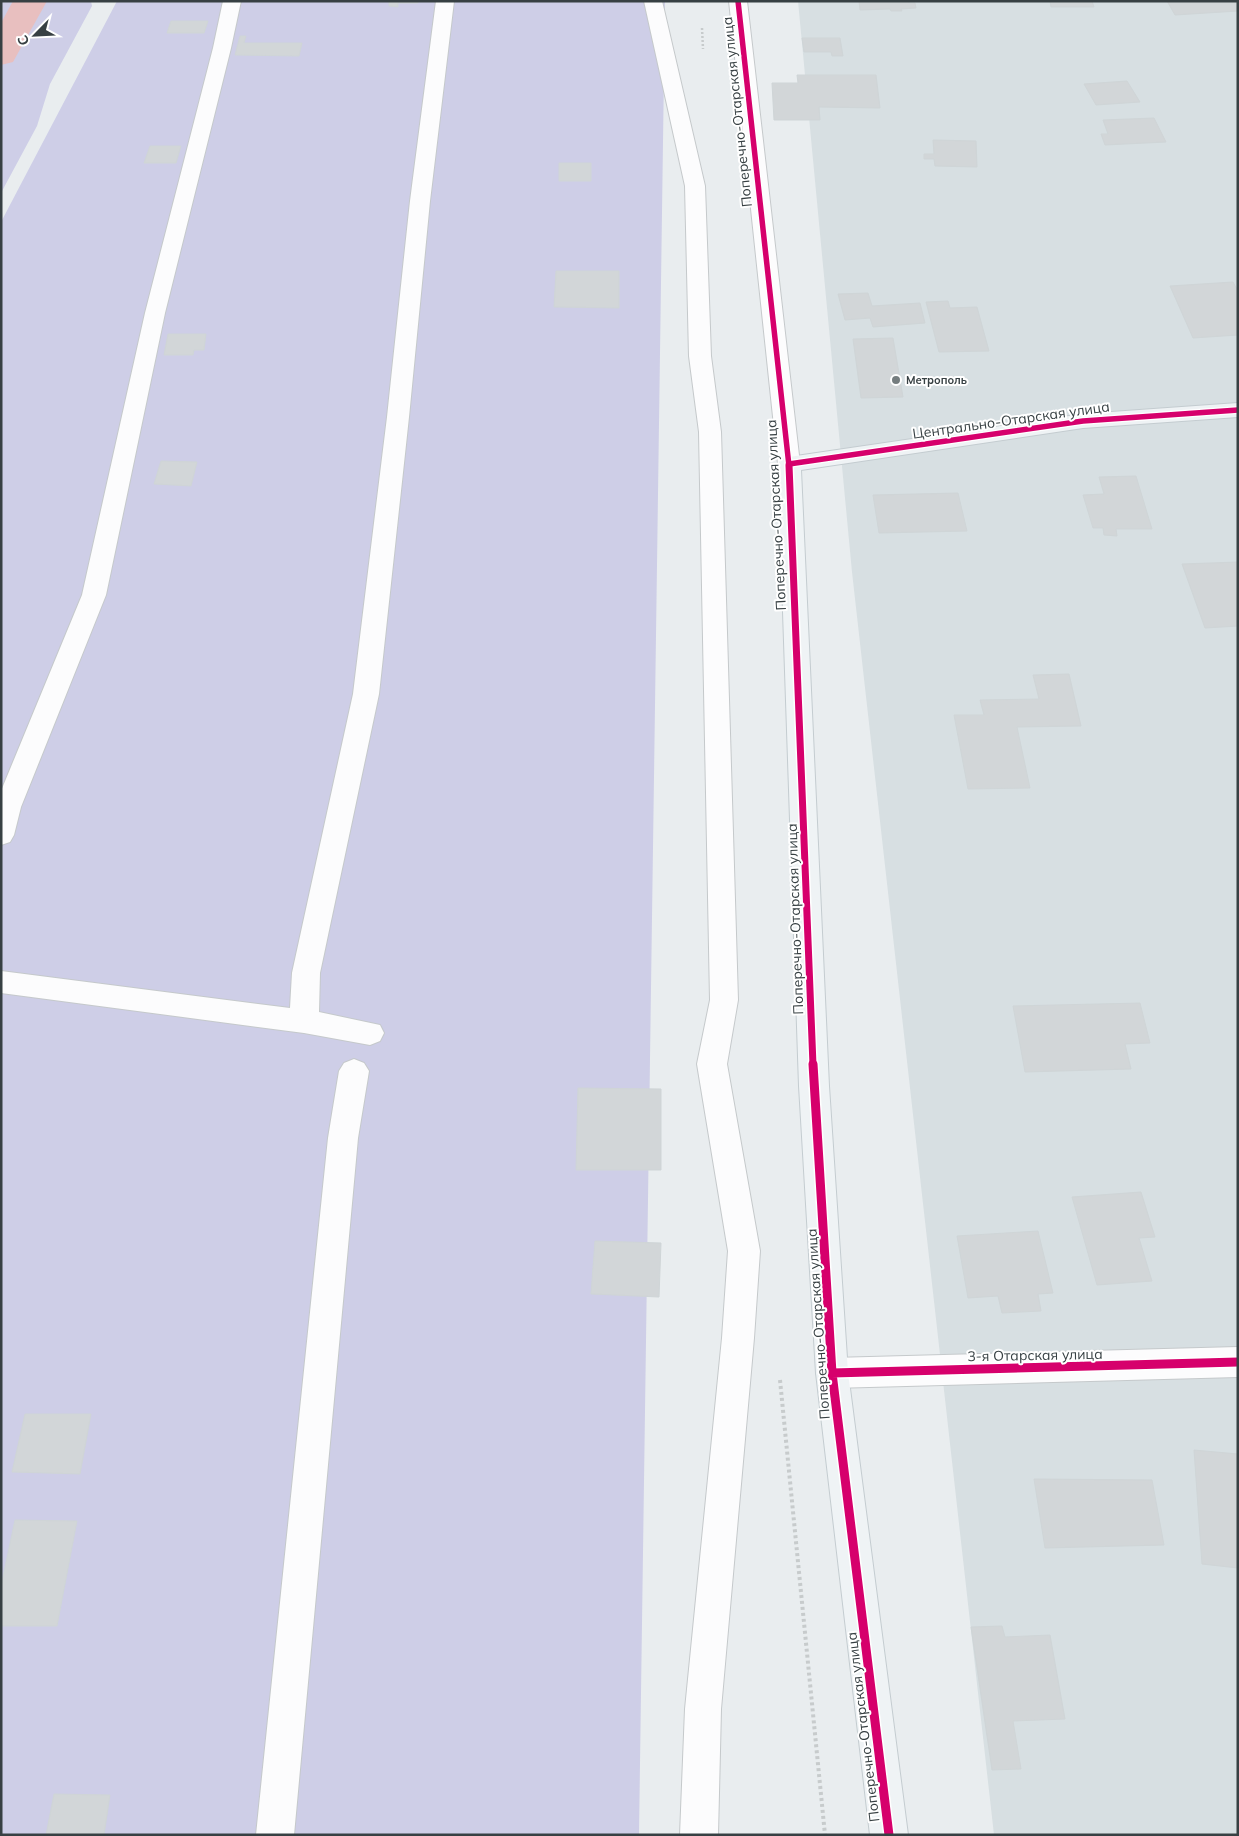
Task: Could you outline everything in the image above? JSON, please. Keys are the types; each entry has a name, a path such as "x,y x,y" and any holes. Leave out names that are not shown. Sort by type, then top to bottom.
{"street":[{"path":"1,835 8,806 94,595 133,408 232,1"},
{"path":"304,1021 306,973 366,694 398,416 420,201 446,1"},
{"path":"653,1 695,186 700,356 710,442 723,943 724,1000 712,1064 744,1251 737,1348 703,1709 698,1835"},
{"name":"Поперечно-Отарская улица","path":"738,1 789,464 814,1086 832,1372 889,1835"},
{"name":"Центрально-Отарская улица","path":"789,464 1083,421 1238,410"},
{"path":"1,982 304,1021 370,1033"},
{"path":"275,1835 343,1138 354,1070"},
{"name":"3-я Отарская улица","path":"832,1372 1238,1362"}],"shaded area":[{"path":"1,1 91,1 92,6 50,84 37,126 1,193"},
{"path":"117,1 665,1 639,1835 1,1835 1,222"},
{"path":"798,1 1238,1 1238,1835 994,1835 852,572"}],"building":[{"path":"389,1 418,1 418,3 398,3 398,7 389,6"},
{"path":"859,1 909,1 909,3 915,3 916,8 901,9 902,11 891,11 890,9 860,10"},
{"path":"1050,1 1092,1 1094,7 1051,7"},
{"path":"1167,1 1236,1 1238,11 1175,15"},
{"path":"171,21 208,21 204,33 167,33"},
{"path":"240,36 246,36 244,43 302,43 299,56 235,55"},
{"path":"802,38 840,38 843,56 832,56 831,52 804,52"},
{"path":"797,75 876,75 880,108 819,107 820,120 774,120 772,83 798,83"},
{"path":"1127,81 1140,102 1096,105 1084,84"},
{"path":"1154,118 1166,142 1105,145 1101,134 1108,134 1103,120"},
{"path":"933,140 976,141 977,167 935,166 934,159 924,159 924,154 934,154"},
{"path":"150,146 181,146 176,163 144,163"},
{"path":"559,163 591,163 591,181 559,181"},
{"path":"556,271 619,271 619,308 554,307"},
{"path":"1233,282 1238,291 1238,335 1193,338 1170,286"},
{"path":"868,293 872,306 920,303 925,323 873,327 870,318 845,320 838,294"},
{"path":"948,301 950,308 977,307 989,351 939,352 926,302"},
{"path":"168,334 206,334 204,350 194,350 193,355 164,355"},
{"path":"893,338 903,397 861,398 853,339"},
{"path":"161,461 197,462 191,486 154,484"},
{"path":"1136,476 1152,529 1116,529 1117,536 1104,535 1103,528 1093,528 1083,495 1104,494 1099,477"},
{"path":"958,493 967,531 879,533 873,495"},
{"path":"1238,562 1238,626 1205,628 1182,564"},
{"path":"1069,674 1081,726 1017,727 1030,788 968,789 954,715 984,715 980,700 1039,699 1033,675"},
{"path":"1140,1003 1150,1043 1125,1044 1131,1069 1025,1072 1013,1006"},
{"path":"578,1088 661,1089 661,1170 576,1170"},
{"path":"1141,1192 1155,1237 1139,1238 1152,1281 1097,1285 1072,1197"},
{"path":"1038,1231 1053,1293 1038,1294 1041,1311 1002,1313 998,1296 968,1298 957,1236"},
{"path":"595,1241 661,1243 659,1297 591,1294"},
{"path":"25,1414 91,1414 80,1474 12,1472"},
{"path":"1194,1450 1238,1454 1238,1568 1202,1564"},
{"path":"1034,1479 1152,1480 1164,1545 1045,1548"},
{"path":"15,1520 77,1521 57,1626 1,1626 1,1586"},
{"path":"1002,1626 1005,1637 1050,1635 1065,1719 1013,1721 1021,1769 992,1770 971,1627"},
{"path":"54,1794 110,1795 104,1835 46,1835"}],"waterway":[{"path":"1,55 30,1"}],"cycle path":[{"path":"738,1 789,464 814,1086 832,1373 889,1835"},
{"path":"789,464 1083,421 1238,410"},
{"path":"832,1373 1238,1362"}],"place":[{"name":"Метрополь","path":"896,380"}]}
